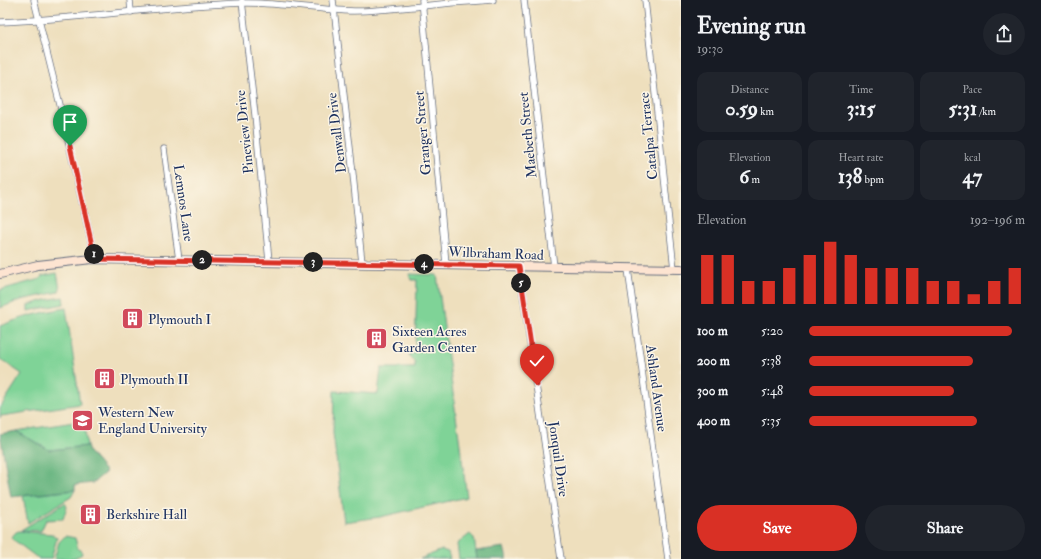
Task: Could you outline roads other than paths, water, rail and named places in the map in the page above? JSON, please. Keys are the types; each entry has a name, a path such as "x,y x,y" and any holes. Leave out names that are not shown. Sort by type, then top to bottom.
{"main road":[{"name":"Wilbraham Road","path":"0,274 38,265 95,259 677,269"}],"street":[{"path":"34,0 62,113 95,259"},
{"path":"130,0 131,12"},
{"name":"Denwall Drive","path":"333,0 362,263"},
{"path":"0,22 39,21 242,2 334,10 380,11 422,3 493,0"},
{"name":"Maebeth Street","path":"524,0 554,267"},
{"name":"Catalpa Terrace","path":"645,0 677,269"},
{"name":"Pineview Drive","path":"242,2 255,115 269,261"},
{"name":"Granger Street","path":"422,3 446,264"},
{"name":"Lemnos Lane","path":"164,149 179,260"},
{"name":"Jonquil Drive","path":"519,266 561,559"},
{"name":"Ashland Avenue","path":"628,269 668,559"}],"place":[{"name":"Plymouth I","path":"132,319"},
{"name":"Sixteen Acres Garden Center","path":"376,339"},
{"name":"Plymouth II","path":"104,379"},
{"name":"Western New England University","path":"82,420"},
{"name":"Berkshire Hall","path":"90,514"}]}
